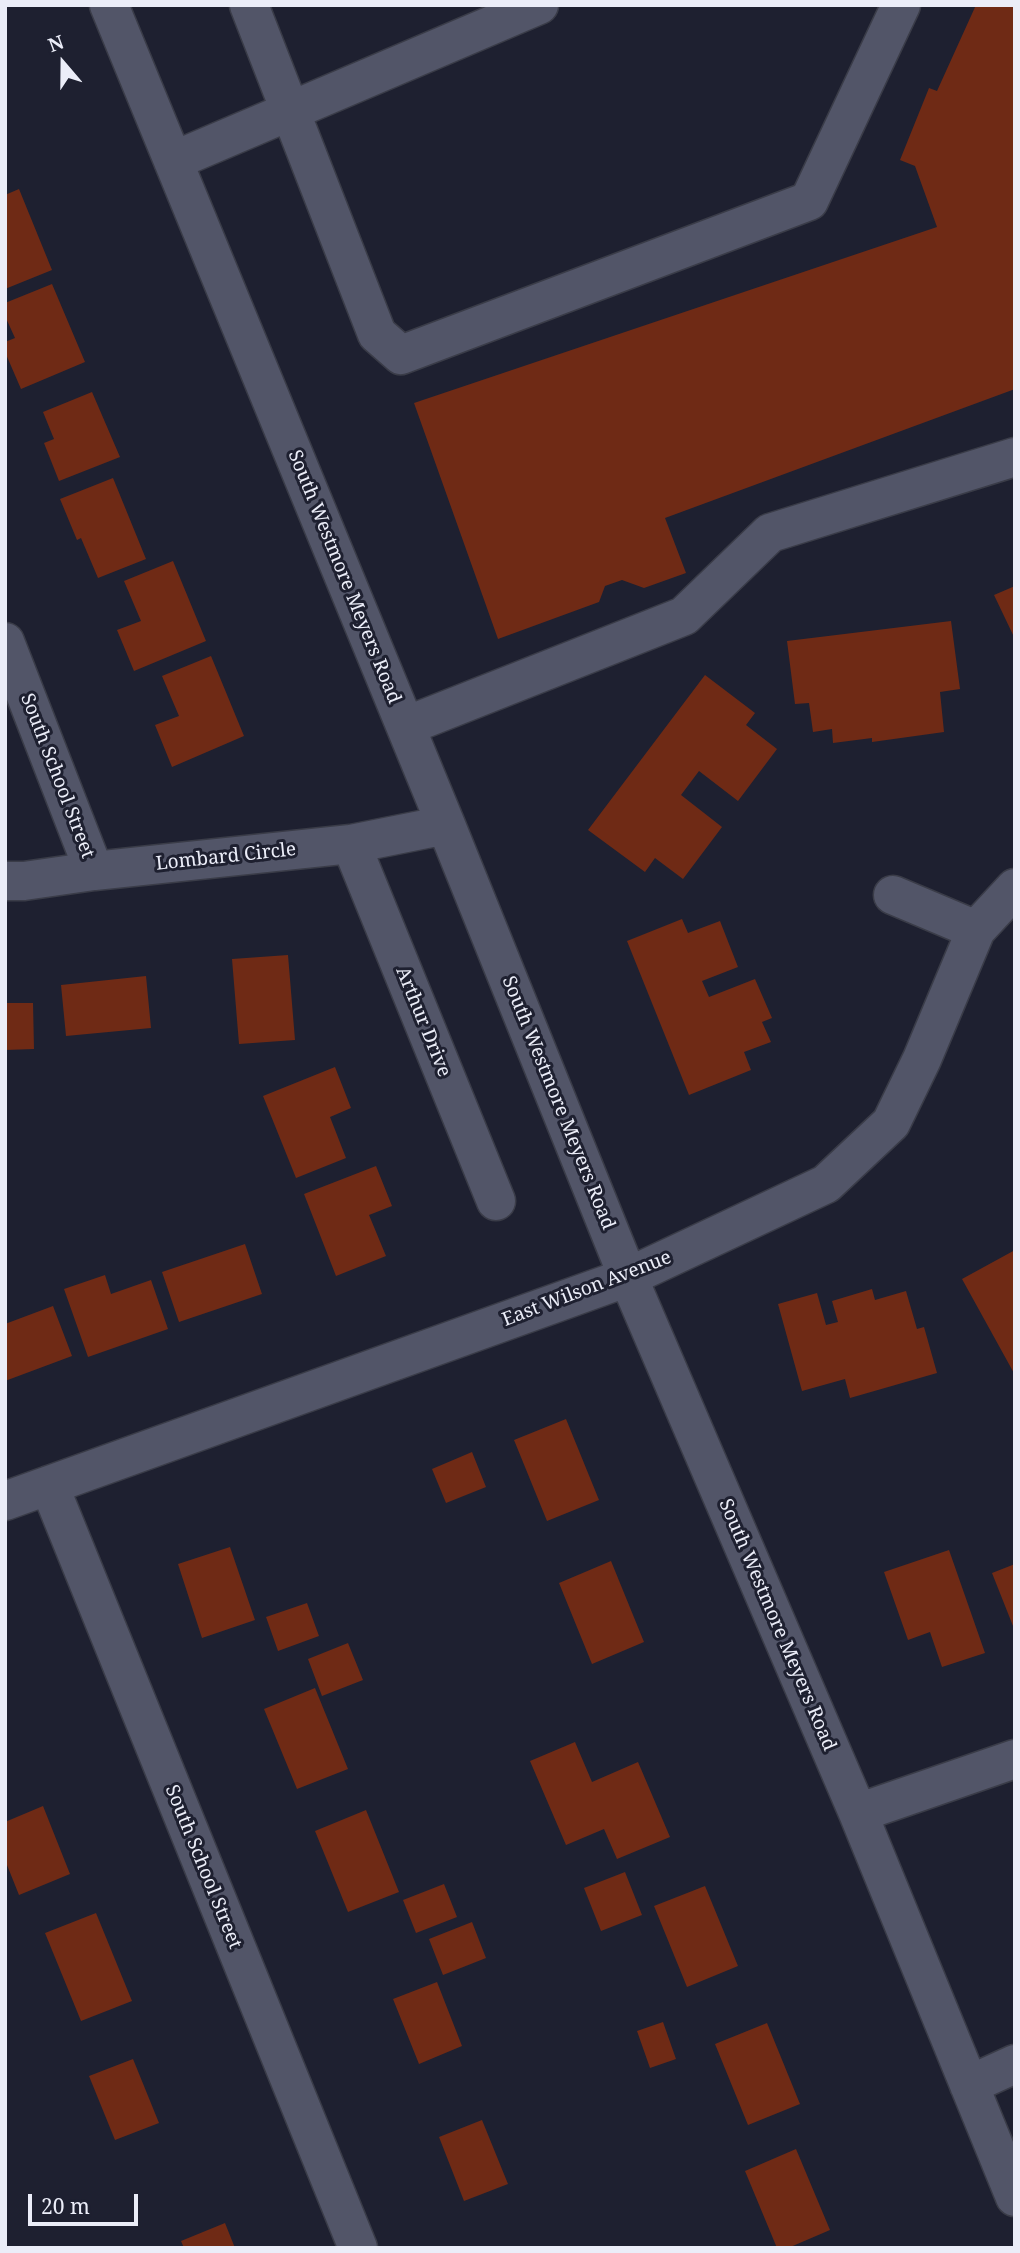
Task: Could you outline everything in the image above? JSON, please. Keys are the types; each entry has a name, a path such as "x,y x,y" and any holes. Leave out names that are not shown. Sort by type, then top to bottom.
{"street":[{"name":"South Westmore Meyers Road","path":"109,5 446,825 628,1277 858,1813 1015,2197"},
{"path":"249,5 377,334 401,355 809,201 901,5"},
{"path":"173,161 539,5"},
{"path":"405,726 684,616 770,533 1015,457"},
{"name":"South School Street","path":"5,642 94,871"},
{"name":"Lombard Circle","path":"5,881 351,844 446,825"},
{"name":"Arthur Drive","path":"351,844 495,1201"},
{"name":"East Wilson Avenue","path":"5,1501 628,1277 826,1184 891,1123 922,1059 976,929 1015,888"},
{"path":"893,895 976,929"},
{"name":"South School Street","path":"49,1485 359,2248"},
{"path":"858,1813 1015,1759"},
{"path":"969,2085 1015,2064"}],"building":[{"path":"976,5 1015,5 1015,389 665,518 686,573 644,588 622,580 605,586 599,602 498,639 414,403 937,227 915,166 900,160 929,88 937,91"},
{"path":"19,189 52,270 5,289 5,195"},
{"path":"52,284 85,362 21,389 5,352 5,342 15,338 5,316 5,303"},
{"path":"92,392 120,457 59,481 44,443 54,439 43,412"},
{"path":"113,478 146,559 98,578 81,538 77,540 60,499"},
{"path":"173,561 206,641 134,671 117,630 141,621 124,581"},
{"path":"1015,586 1015,639 994,595"},
{"path":"951,621 960,689 940,692 944,732 872,742 872,738 833,743 832,729 813,732 809,703 795,704 787,641"},
{"path":"211,656 244,736 172,767 155,725 179,716 162,676"},
{"path":"705,675 755,713 746,725 777,749 738,801 699,771 681,795 722,827 683,879 655,858 645,872 588,830"},
{"path":"682,919 688,933 720,921 738,967 702,981 709,997 755,979 772,1018 762,1022 771,1042 744,1052 751,1070 689,1095 627,941"},
{"path":"288,955 295,1040 239,1044 232,959"},
{"path":"146,976 151,1028 66,1036 61,985"},
{"path":"5,1003 33,1003 34,1049 5,1050"},
{"path":"335,1067 351,1108 330,1117 346,1158 296,1178 263,1096"},
{"path":"376,1166 392,1206 369,1215 386,1256 336,1276 304,1194"},
{"path":"245,1244 262,1294 179,1322 162,1272"},
{"path":"1015,1250 1015,1375 962,1279"},
{"path":"105,1275 111,1294 151,1280 168,1329 88,1357 64,1289"},
{"path":"872,1289 875,1300 906,1291 917,1329 924,1327 937,1373 850,1398 845,1379 802,1391 778,1304 817,1293 826,1325 838,1322 832,1301"},
{"path":"53,1306 72,1356 5,1381 5,1324"},
{"path":"566,1419 599,1500 547,1521 514,1440"},
{"path":"472,1452 486,1487 446,1503 432,1469"},
{"path":"230,1547 255,1620 202,1638 178,1564"},
{"path":"949,1550 985,1653 942,1667 930,1632 908,1640 884,1572"},
{"path":"611,1561 644,1642 592,1664 559,1583"},
{"path":"1015,1564 1015,1631 992,1573"},
{"path":"307,1603 319,1636 278,1651 266,1617"},
{"path":"348,1643 363,1680 322,1696 308,1659"},
{"path":"315,1688 348,1769 297,1789 264,1709"},
{"path":"575,1742 592,1782 638,1762 670,1837 617,1859 604,1829 566,1845 530,1761"},
{"path":"43,1806 70,1874 19,1895 5,1860 5,1822"},
{"path":"366,1810 399,1892 348,1912 315,1831"},
{"path":"625,1872 642,1915 601,1931 584,1888"},
{"path":"444,1884 457,1917 416,1933 403,1900"},
{"path":"705,1886 738,1966 687,1987 654,1906"},
{"path":"96,1913 132,2001 81,2021 45,1933"},
{"path":"472,1922 486,1958 443,1975 429,1939"},
{"path":"437,1982 462,2046 419,2064 393,1999"},
{"path":"663,2022 676,2059 650,2068 637,2031"},
{"path":"767,2023 800,2104 748,2125 715,2044"},
{"path":"133,2059 159,2123 115,2140 89,2076"},
{"path":"482,2120 508,2184 464,2201 439,2137"},
{"path":"796,2149 830,2230 788,2248 777,2248 745,2171"},
{"path":"225,2223 235,2248 184,2248 181,2241"}]}
